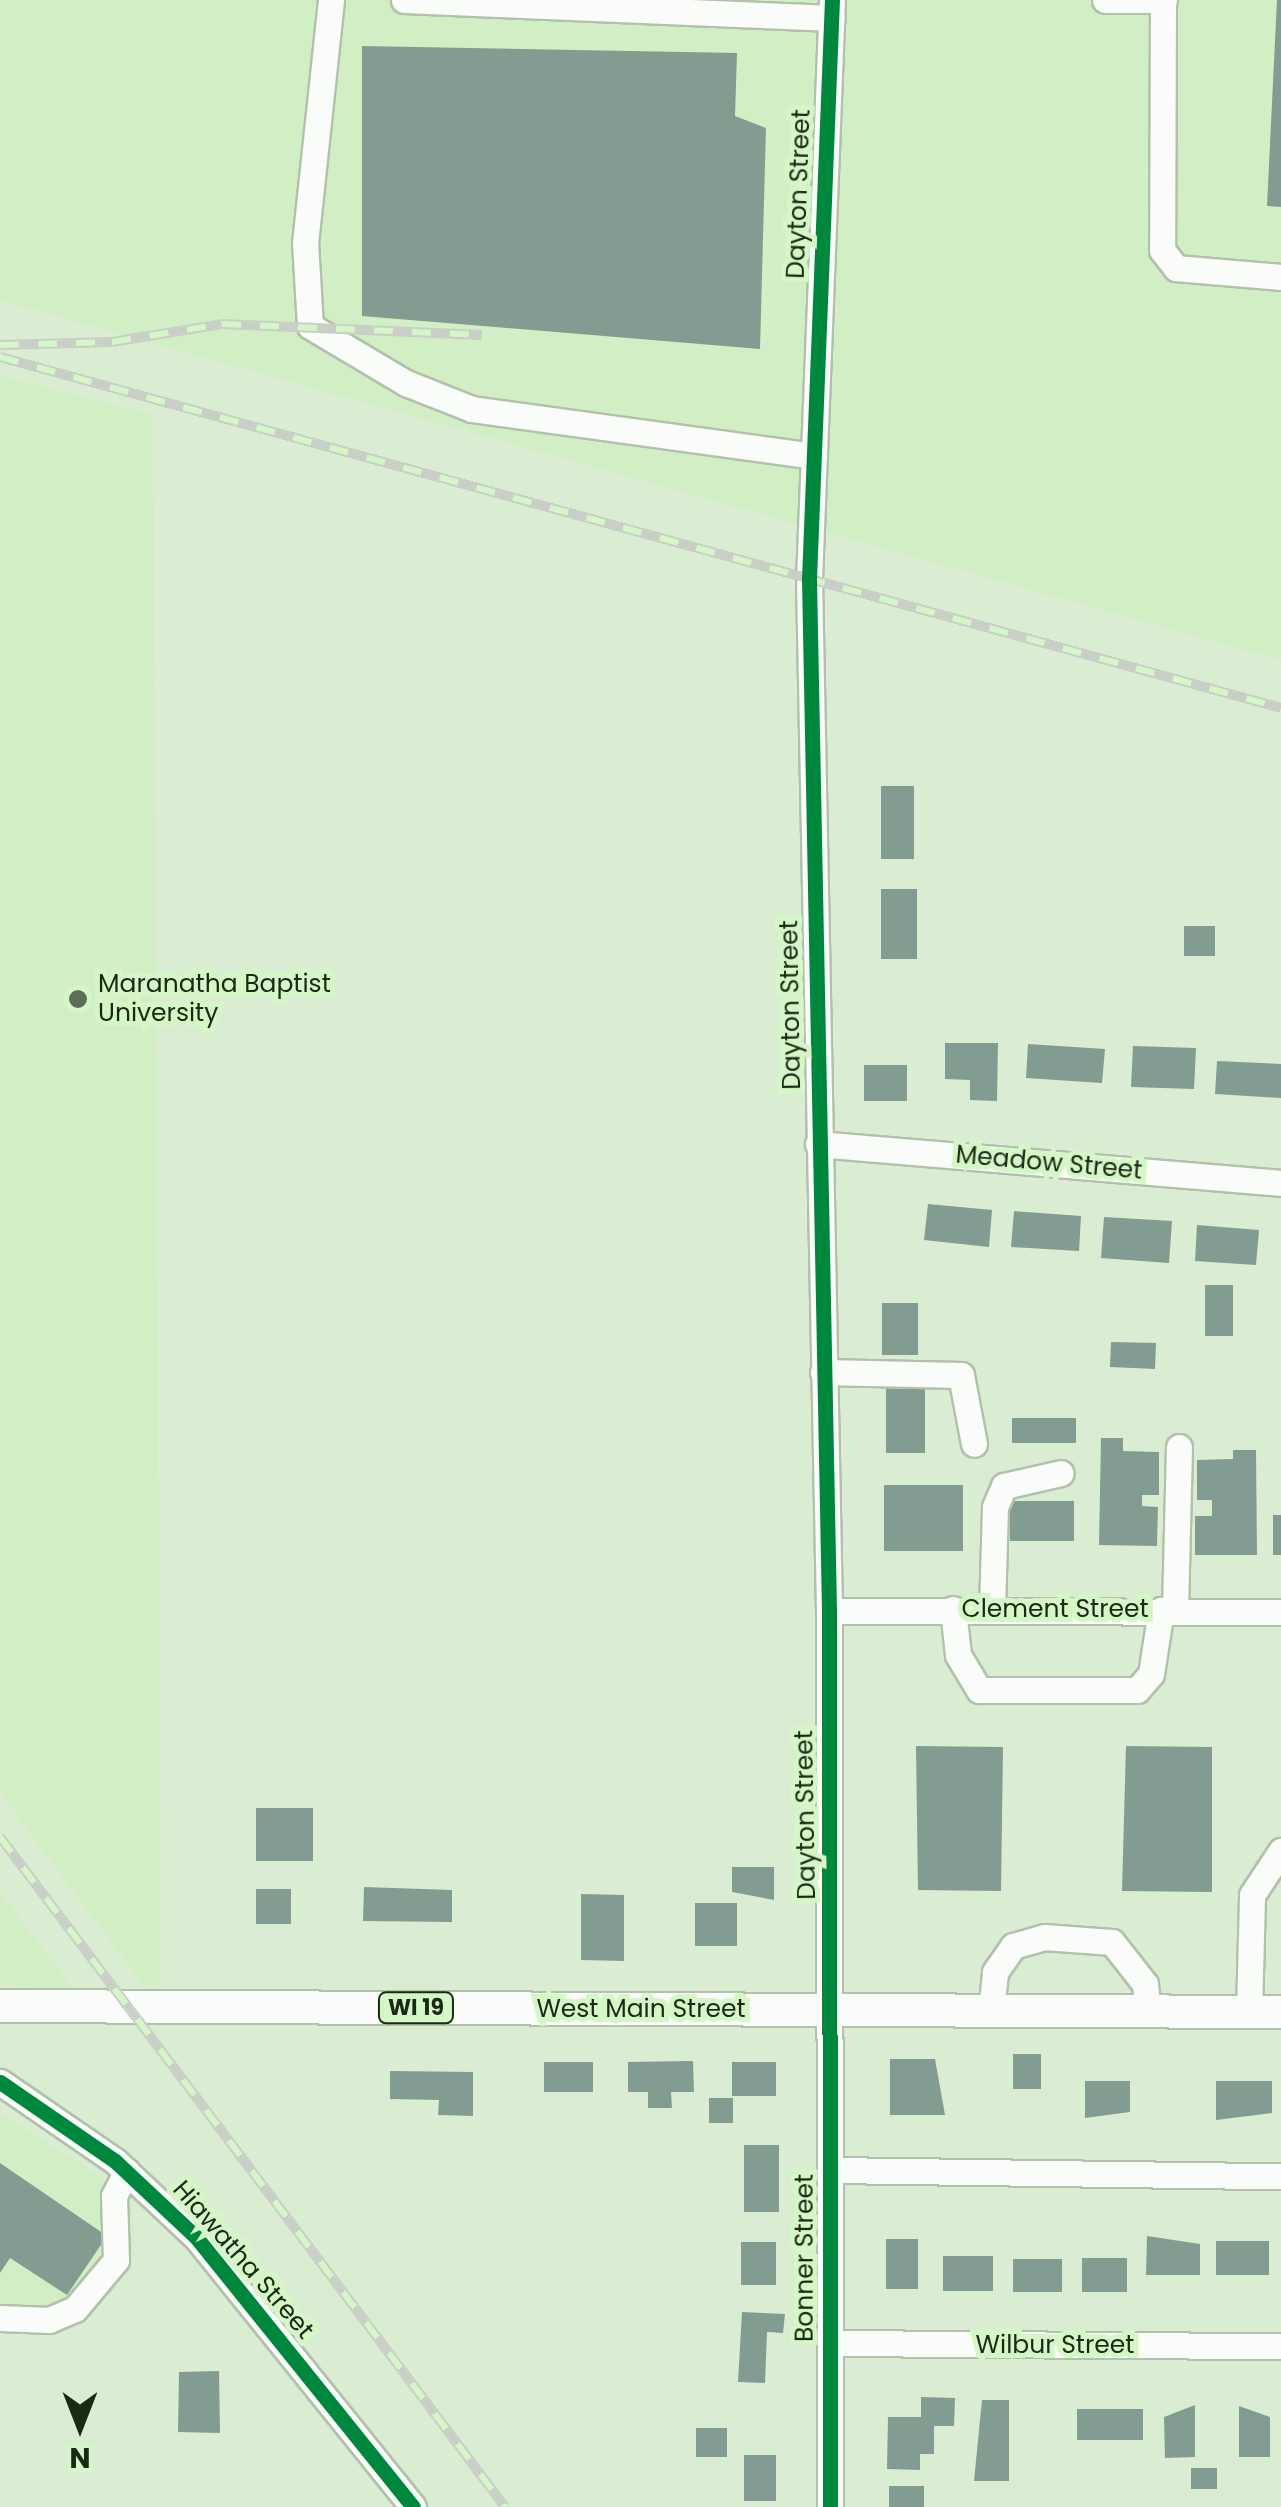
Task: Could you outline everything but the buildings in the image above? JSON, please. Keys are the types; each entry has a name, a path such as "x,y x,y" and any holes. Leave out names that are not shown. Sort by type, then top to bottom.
{"main road":[{"name":"West Main Street","path":"0,2006 1265,2012"}],"street":[{"path":"331,0 305,242 310,326 406,384 472,408 814,456"},
{"path":"404,0 832,9"},
{"path":"1105,0 1164,1 1162,250 1176,268 1281,277"},
{"name":"Dayton Street","path":"832,9 814,456 818,1144 833,2010"},
{"name":"Meadow Street","path":"818,1144 1281,1184"},
{"path":"823,1372 961,1375 974,1444"},
{"path":"952,1609 958,1655 979,1690 1137,1690 1151,1674 1168,1610 1179,1448"},
{"path":"992,1609 995,1507 1004,1486 1061,1473"},
{"name":"Clement Street","path":"829,1611 1281,1612"},
{"path":"1265,2012 1252,1895 1281,1851"},
{"path":"991,2010 996,1972 1013,1946 1063,1938 1112,1942 1131,1958 1148,2012"},
{"name":"Bonner Street","path":"830,2507 833,2010"},
{"name":"Hiawatha Street","path":"0,2082 127,2171 196,2237 413,2507"},
{"path":"830,2170 1281,2176"},
{"path":"0,2318 49,2320 75,2309 116,2260 114,2196 127,2171"},
{"name":"Wilbur Street","path":"830,2343 1281,2346"}],"shaded area":[{"path":"0,0 1281,0 1281,660 0,300"},
{"name":"Maranatha Baptist University","path":"0,376 153,415 161,1986 144,1986 0,1792"},
{"path":"0,1893 73,1988 0,1985"},
{"path":"0,2112 129,2196 135,2243 71,2330 0,2330"}],"railway":[{"path":"0,345 112,342 222,324 482,335"},
{"path":"0,357 1281,708"},
{"path":"0,1837 505,2507"}],"cycle path":[{"path":"830,2507 829,1611 809,579 832,0"},
{"path":"0,2082 115,2161 196,2237 413,2507"}],"place":[{"name":"Maranatha Baptist University","path":"78,999"}]}
